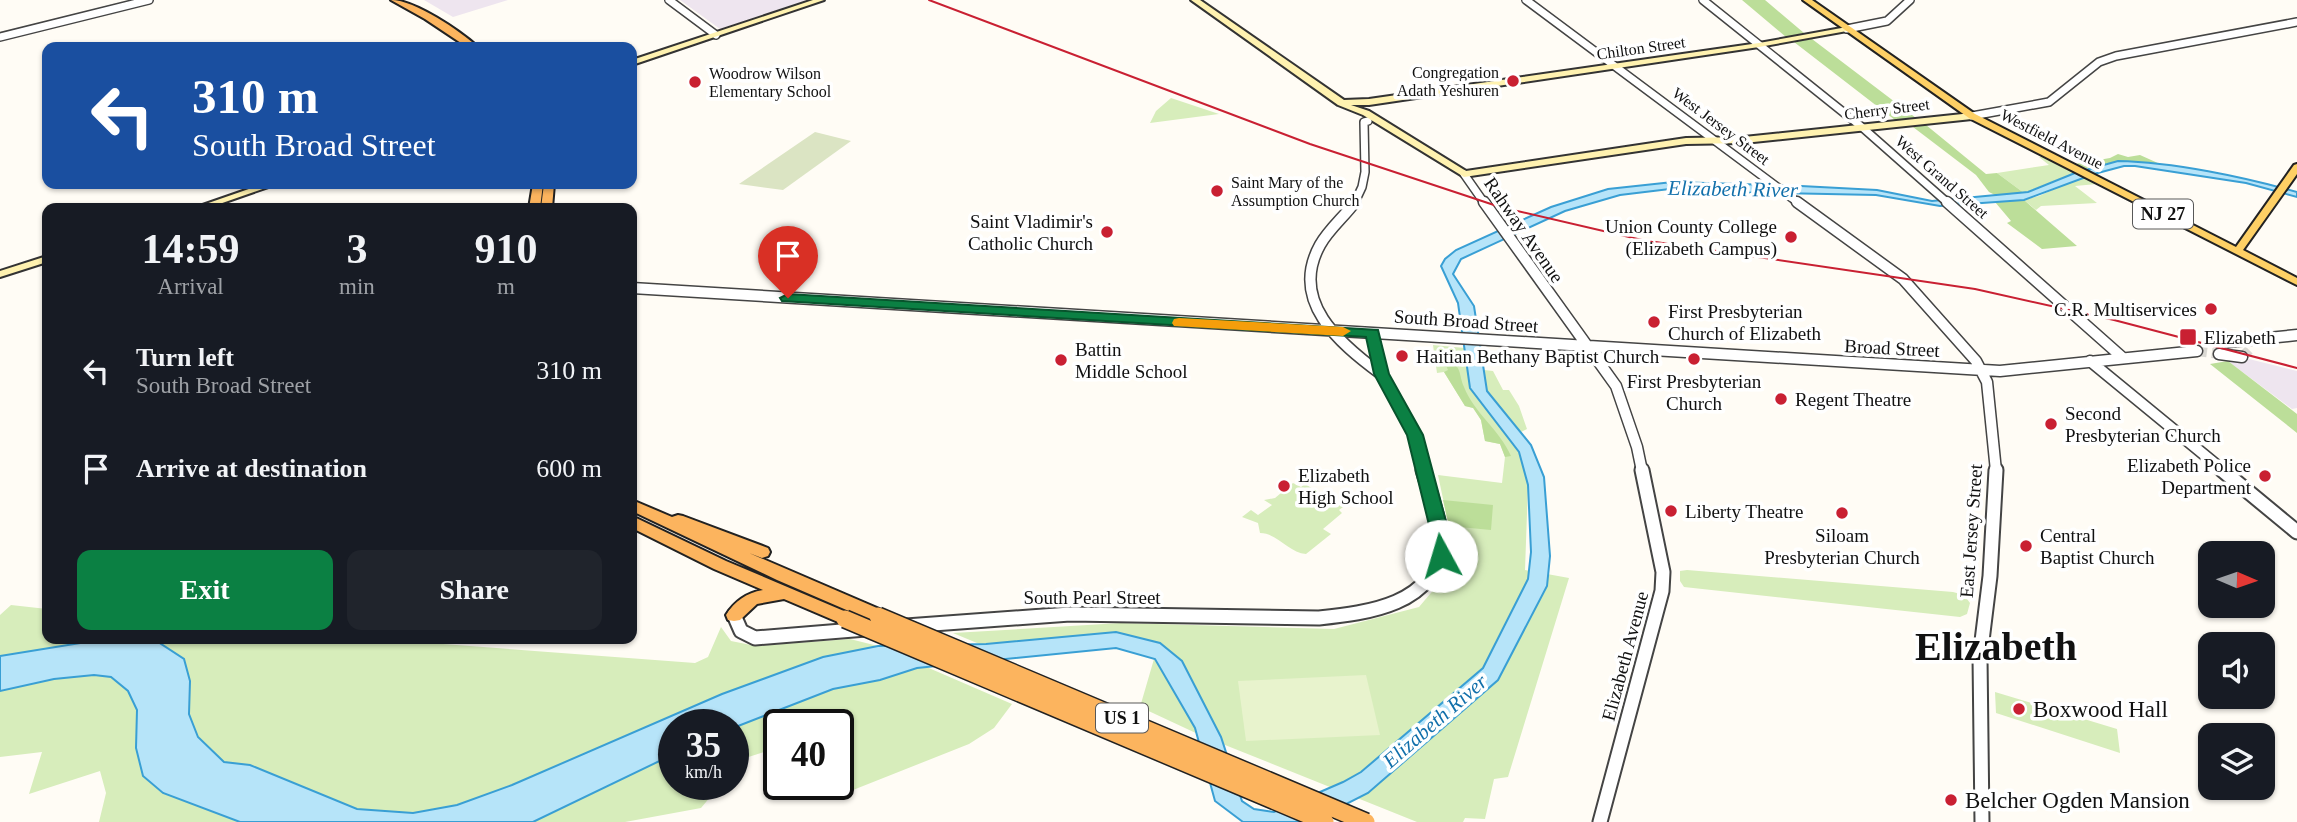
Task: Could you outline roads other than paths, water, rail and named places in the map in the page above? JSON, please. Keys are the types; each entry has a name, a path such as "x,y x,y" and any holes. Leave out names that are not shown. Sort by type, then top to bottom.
{"highway":[{"path":"403,1 446,20 479,42"},
{"path":"403,1 465,42"},
{"name":"US 1","path":"637,508 783,576 1366,822"},
{"path":"654,517 681,520 762,552"},
{"name":"US 1","path":"637,524 784,593 1325,822"},
{"path":"734,615 752,598 784,593"}],"main road":[{"path":"637,61 820,0"},
{"name":"Rahway Avenue","path":"1195,0 1341,103 1366,113 1464,174"},
{"name":"Westfield Avenue","path":"1807,0 1972,116 2297,282"},
{"name":"Chilton Street","path":"1341,103 1368,102 1616,66 1847,29"},
{"name":"Chilton Street","path":"1351,108 1368,102"},
{"name":"Rahway Avenue","path":"1351,108 1368,121 1421,148"},
{"name":"Cherry Street","path":"1464,174 1686,141 1744,140 1972,116"},
{"path":"1368,121 1394,130"},
{"path":"2237,252 2297,167"},
{"path":"213,203 257,189"},
{"path":"0,274 42,261"}],"street":[{"path":"0,37 149,0"},
{"path":"668,0 716,35"},
{"name":"West Jersey Street","path":"1525,0 1903,279 1976,360 1981,370"},
{"name":"West Grand Street","path":"1703,0 1863,128 2123,358"},
{"name":"Chilton Street","path":"1847,29 1887,21 1910,0"},
{"name":"Cherry Street","path":"1972,116 2049,102 2099,62 2116,56 2297,22"},
{"path":"1368,121 1364,122 1361,189 1345,219 1321,244 1309,272 1309,288 1316,309 1330,331 1381,374"},
{"name":"Rahway Avenue","path":"1464,174 1497,225 1585,346"},
{"name":"South Broad Street","path":"637,288 1585,346"},
{"path":"1373,333 1381,374"},
{"path":"2242,357 2226,351 2297,335"},
{"path":"2251,348 2277,338"},
{"name":"Broad Street","path":"1585,346 2000,371 2197,351"},
{"name":"Elizabeth Avenue","path":"1585,346 1616,386 1637,447 1664,582 1600,822"},
{"path":"1606,348 1616,386"},
{"path":"2090,361 2297,532"},
{"name":"East Jersey Street","path":"1981,370 1987,382 1997,478 1980,657 1982,822"},
{"name":"South Pearl Street","path":"734,615 741,631 749,636 762,638 1070,614 1321,618 1376,609 1406,597 1427,580 1441,556 1439,529 1415,435 1381,374"}],"water":[{"name":"Elizabeth River","path":"2118,161 2185,167 2232,176 2297,192 2297,197 2246,183 2135,166 2124,166 2094,174 2024,200 1940,206 1876,195 1720,192 1678,188 1620,195 1565,211 1461,259 1453,274 1474,306 1487,391 1531,445 1544,477 1550,556 1547,586 1498,680 1368,793 1311,822 1243,822 1215,801 1195,728 1155,659 1116,648 917,668 880,680 833,689 782,709 763,709 763,716 749,722 749,709 687,709 823,657 878,646 986,644 1116,632 1160,643 1182,661 1221,737 1242,801 1254,809 1274,812 1361,772 1483,668 1528,579 1531,552 1528,485 1519,452 1470,388 1458,303 1441,266 1445,259 1456,250 1551,207 1608,189 1673,182 1801,186 1877,190 1932,201 2028,192 2075,173"},
{"path":"74,644 161,644 184,659 190,681 189,714 198,737 224,762 250,765 357,809 413,813 457,805 512,785 658,722 658,762 533,822 240,822 163,793 143,776 136,748 137,710 128,691 111,677 94,675 54,679 0,691 0,656"}],"tunnel":[{"path":"2242,357 2251,348"},
{"path":"2197,351 2219,354"}],"railway":[{"path":"929,0 1310,144 1500,207 1642,240 1975,289 2114,320 2297,368"}],"place":[{"name":"Congregation Adath Yeshuren","path":"1513,81"},
{"name":"Woodrow Wilson Elementary School","path":"695,82"},
{"name":"Saint Mary of the Assumption Church","path":"1217,191"},
{"name":"Saint Vladimir's Catholic Church","path":"1107,232"},
{"name":"Union County College (Elizabeth Campus)","path":"1791,237"},
{"name":"C.R. Multiservices","path":"2211,309"},
{"name":"First Presbyterian Church of Elizabeth","path":"1654,322"},
{"name":"Elizabeth","path":"2188,337"},
{"name":"Haitian Bethany Baptist Church","path":"1402,356"},
{"name":"First Presbyterian Church","path":"1694,359"},
{"name":"Battin Middle School","path":"1061,360"},
{"name":"Regent Theatre","path":"1781,399"},
{"name":"Second Presbyterian Church","path":"2051,424"},
{"name":"Elizabeth Police Department","path":"2265,476"},
{"name":"Elizabeth High School","path":"1284,486"},
{"name":"Liberty Theatre","path":"1671,511"},
{"name":"Siloam Presbyterian Church","path":"1842,513"},
{"name":"Central Baptist Church","path":"2026,546"},
{"name":"Boxwood Hall","path":"2019,709"},
{"name":"Belcher Ogden Mansion","path":"1951,800"}],"district":[{"name":"Elizabeth","path":"1996,646"}]}
